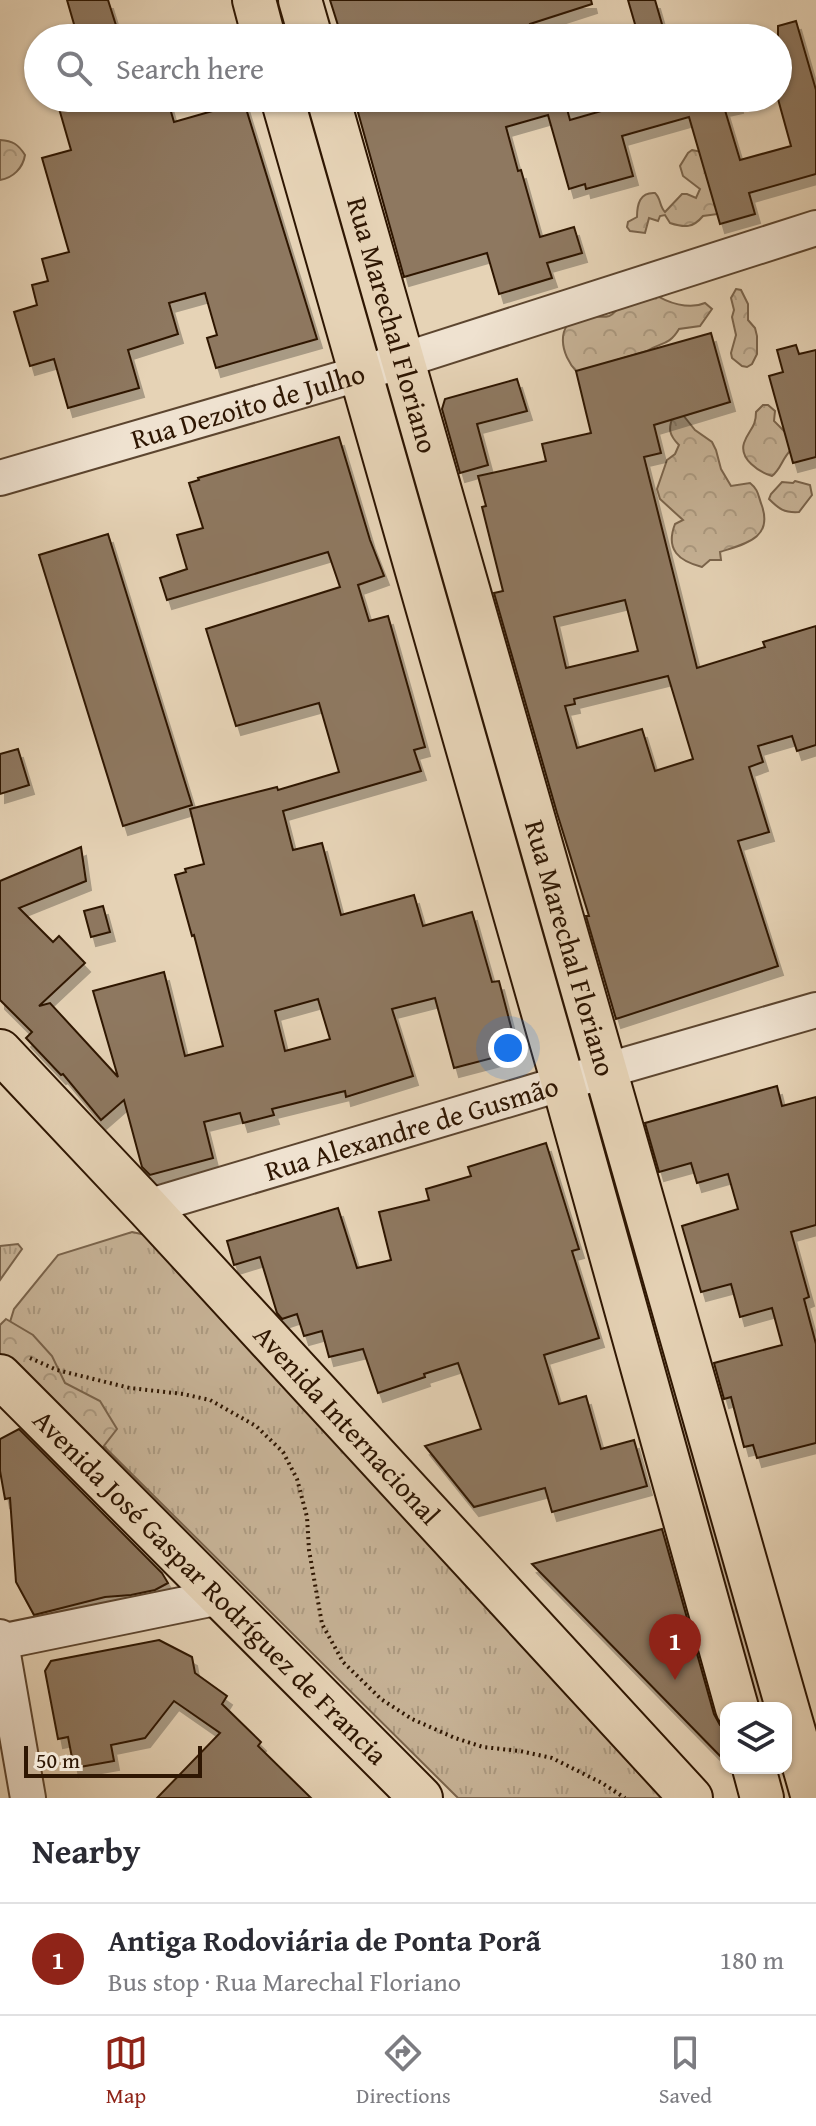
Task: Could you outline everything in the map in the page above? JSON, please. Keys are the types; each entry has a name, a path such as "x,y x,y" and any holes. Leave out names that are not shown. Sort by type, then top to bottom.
{"main road":[{"path":"254,0 260,24"},
{"path":"300,0 307,24"},
{"name":"Rua Marechal Floriano","path":"286,112 563,1083 735,1702"},
{"name":"Rua Marechal Floriano","path":"332,112 811,1782"},
{"path":"507,886 549,875"},
{"name":"Avenida Internacional","path":"0,1051 691,1798"},
{"name":"Avenida José Gaspar Rodríguez de Francia","path":"13,1366 220,1597 421,1798"},
{"path":"756,1774 762,1798"}],"street":[{"name":"Rua Dezoito de Julho","path":"0,478 403,360 816,228"},
{"name":"Rua Alexandre de Gusmão","path":"147,1207 816,1010"},
{"path":"28,1798 0,1641 220,1597"}],"path":[{"path":"13,1366 57,1370 130,1388 210,1400 256,1426 283,1452 297,1479 307,1517 309,1550 322,1624 343,1662 381,1699 412,1719 483,1747 552,1758 625,1798"}],"green space":[{"path":"0,140 15,144 25,155 17,172 0,180"},
{"path":"692,150 702,152 718,214 703,216 696,223 684,226 670,223 665,215 660,216 658,221 649,218 645,233 630,231 628,222 637,217 639,203 646,194 655,193 665,212 682,194 696,198 700,189 683,176 680,166"},
{"path":"736,289 741,290 748,304 748,320 757,336 757,354 747,367 732,358 731,353 736,335 731,298"},
{"path":"653,293 678,304 692,306 705,303 712,309 700,326 679,329 672,338 647,351 577,372 564,349 564,332 568,325 584,316 609,316 625,297"},
{"path":"763,405 775,411 774,421 786,433 790,451 772,476 751,464 743,449 756,412"},
{"path":"683,415 695,430 712,442 721,469 731,486 750,483 755,488 764,517 760,533 754,538 720,552 721,560 710,560 702,567 676,553 672,533 675,524 683,520 660,499 657,489 667,460 675,454 679,445 670,432 673,416"},
{"path":"782,482 810,485 812,495 799,512 782,510 769,499 771,494"},
{"path":"593,1121 604,1124 770,1702 754,1702"},
{"path":"132,1232 146,1235 663,1798 458,1798 14,1357 6,1335 14,1309 58,1255"},
{"path":"18,1244 22,1249 0,1280 0,1246"},
{"path":"6,1319 33,1335 52,1356 65,1383 100,1401 117,1429 96,1456 0,1376 0,1325"}],"building":[{"path":"67,0 108,0 116,24 74,24"},
{"path":"330,0 591,0 592,4 530,24 338,24"},
{"path":"628,0 655,0 662,24 635,24"},
{"path":"796,21 816,90 816,174 749,193 755,214 720,224 689,117 622,136 633,176 586,189 585,184 569,189 548,115 506,127 540,237 574,227 582,253 547,263 552,278 499,294 487,253 404,277 358,112 568,112 570,120 598,112 726,112 740,160 791,146 782,112 792,112 792,24 785,24"},
{"path":"60,112 171,112 174,122 209,112 247,112 317,339 216,368 207,338 217,335 205,293 169,303 178,334 128,350 139,388 68,408 54,359 30,366 14,312 37,305 32,285 48,281 42,259 69,252 42,158 71,150"},
{"path":"711,333 730,402 654,425 661,453 644,457 697,668 765,647 763,642 816,626 816,745 797,751 792,736 758,746 763,762 749,767 769,832 738,841 778,966 616,1019 586,916 589,916 494,593 503,591 482,507 486,506 478,476 546,461 542,444 591,433 576,371","holes":["625,600 638,651 566,668 554,617","668,676 693,759 655,771 642,729 577,748 565,706 575,704 574,699"]},
{"path":"796,345 799,354 816,350 816,457 793,463 769,376 783,372 777,350"},
{"path":"517,379 527,411 477,424 488,465 460,473 442,409 445,399"},
{"path":"339,437 384,576 358,585 369,621 388,616 425,747 414,750 421,771 283,811 293,850 322,843 341,915 414,895 423,926 472,912 492,982 499,981 515,1042 508,1054 454,1068 435,998 392,1009 413,1076 346,1097 345,1091 272,1109 274,1115 243,1123 240,1113 204,1122 213,1158 150,1175 142,1167 124,1100 101,1120 63,1074 26,1038 32,1032 0,1000 0,881 81,847 86,881 19,908 53,942 59,936 85,963 39,1006 50,1003 118,1077 93,991 164,972 185,1056 223,1046 175,875 204,864 190,809 277,787 278,790 339,772 319,703 236,726 206,629 340,587 328,552 167,600 160,578 187,569 177,535 203,528 189,483","holes":["318,999 330,1039 285,1051 275,1011"]},
{"path":"108,534 192,805 123,826 39,555"},
{"path":"18,749 29,785 0,794 0,754"},
{"path":"103,906 110,932 91,937 84,911"},
{"path":"777,1086 782,1106 816,1097 816,1225 791,1232 809,1297 804,1299 816,1344 816,1443 757,1458 753,1445 744,1447 731,1397 724,1399 714,1363 782,1345 772,1308 740,1317 731,1284 701,1292 682,1226 738,1209 728,1174 697,1183 691,1163 659,1172 645,1123"},
{"path":"546,1143 579,1249 572,1251 599,1338 544,1355 559,1404 586,1396 601,1449 634,1440 647,1486 552,1512 545,1488 474,1507 425,1446 481,1429 458,1363 378,1393 363,1349 329,1357 322,1331 304,1336 297,1314 282,1319 277,1313 260,1257 234,1265 227,1241 338,1208 357,1268 391,1260 379,1212 429,1200 426,1189 471,1176 468,1167"},
{"path":"19,1429 162,1573 168,1583 155,1590 105,1597 34,1615 16,1582 10,1498 5,1499 0,1471 0,1439"},
{"path":"662,1529 714,1714 720,1725 720,1756 532,1564"},
{"path":"159,1640 192,1657 195,1673 227,1696 222,1704 261,1742 258,1746 311,1798 157,1798 220,1733 174,1701 145,1738 111,1745 114,1761 74,1768 68,1737 58,1739 45,1671 51,1661"}],"place":[{"name":"Antiga Rodoviária de Ponta Porã","path":"675,1680"}]}
